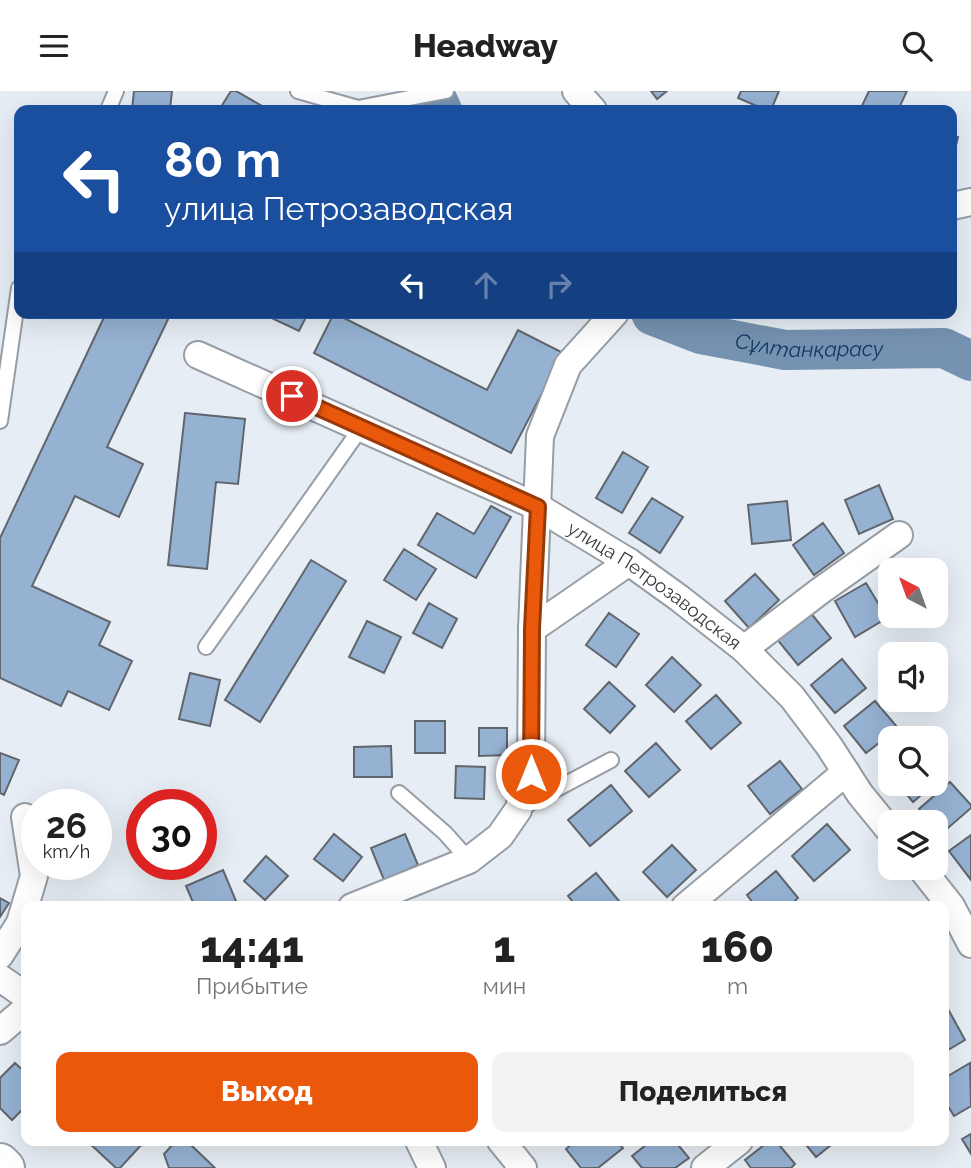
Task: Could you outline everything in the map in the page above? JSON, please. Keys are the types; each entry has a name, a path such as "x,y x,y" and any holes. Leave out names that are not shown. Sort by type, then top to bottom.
{"main road":[{"path":"0,1163 5,1168"}],"street":[{"path":"576,91 589,105"},
{"path":"367,901 468,860 500,836 518,810 531,774 532,629 540,436 568,365 610,319"},
{"name":"улица Петрозаводская","path":"198,355 538,507 629,562 744,649 792,697 878,816"},
{"path":"744,649 899,535"},
{"path":"532,629 629,562"},
{"path":"692,901 846,772"},
{"path":"27,901 33,880"},
{"path":"930,880 947,901"},
{"path":"949,904 971,944"},
{"path":"0,955 21,920"},
{"path":"0,978 21,993"},
{"path":"0,1031 21,1013"},
{"path":"421,1146 432,1168"},
{"path":"505,1146 523,1168"},
{"path":"705,1168 734,1146"}],"lane":[{"path":"298,91 347,105"},
{"path":"374,105 445,91"},
{"path":"0,421 15,319"},
{"path":"206,647 361,428"},
{"path":"518,810 611,760"},
{"path":"399,793 446,833 468,860"}],"building":[{"path":"134,91 172,91 171,105 133,105"},
{"path":"231,91 236,91 260,105 222,105"},
{"path":"651,91 667,91 657,99"},
{"path":"741,91 779,91 773,105 754,105 738,98"},
{"path":"869,91 907,91 900,105 862,105"},
{"path":"103,319 168,319 107,447 143,464 119,517 75,496 32,586 110,622 99,645 132,661 109,710 68,691 61,706 0,678 0,538"},
{"path":"274,319 305,319 299,331"},
{"path":"331,319 346,319 487,390 518,330 563,353 511,453 314,353"},
{"path":"185,413 245,419 238,484 216,482 207,569 168,565"},
{"path":"623,452 648,467 622,513 596,498"},
{"path":"879,485 893,519 859,534 845,500"},
{"path":"652,498 683,517 660,553 629,533"},
{"path":"787,501 791,540 752,544 748,505"},
{"path":"491,506 511,517 476,578 418,545 437,513 474,534"},
{"path":"823,523 844,553 814,575 793,545"},
{"path":"404,549 436,569 416,600 384,580"},
{"path":"311,560 346,581 260,722 225,700"},
{"path":"755,574 779,600 749,628 725,601"},
{"path":"866,583 878,603 878,623 855,637 835,601"},
{"path":"429,603 457,619 442,648 413,633"},
{"path":"810,612 831,638 798,665 776,638"},
{"path":"609,613 639,634 616,667 586,645"},
{"path":"367,621 401,637 384,673 349,657"},
{"path":"672,657 701,685 674,712 646,685"},
{"path":"842,659 866,688 835,713 811,685"},
{"path":"190,673 220,680 210,726 179,719"},
{"path":"609,682 635,706 610,733 584,709"},
{"path":"716,695 741,723 711,749 686,721"},
{"path":"875,701 878,712 884,712 896,726 878,726 878,744 866,753 844,726"},
{"path":"415,721 445,721 445,753 415,753"},
{"path":"479,728 507,728 507,755 479,756"},
{"path":"656,743 680,770 649,797 625,771"},
{"path":"391,746 392,777 354,777 354,747"},
{"path":"0,753 19,760 4,795 0,793"},
{"path":"780,761 802,789 770,814 748,786"},
{"path":"456,766 485,767 484,799 455,798"},
{"path":"950,782 971,808 948,828 948,810 919,809 934,796 948,796"},
{"path":"611,785 632,811 590,846 568,820"},
{"path":"908,796 920,796 913,802"},
{"path":"827,824 850,850 814,881 792,856"},
{"path":"334,834 362,857 343,881 314,859"},
{"path":"405,834 418,865 384,880 371,848"},
{"path":"971,835 971,880 949,851"},
{"path":"672,845 696,870 667,897 643,872"},
{"path":"266,856 288,876 265,900 244,881"},
{"path":"223,870 236,901 192,901 186,886 200,880 217,880 217,873"},
{"path":"776,871 798,898 795,901 752,901 747,895"},
{"path":"596,873 619,901 572,901 568,896"},
{"path":"0,898 9,903 0,917"},
{"path":"949,1011 965,1040 949,1049"},
{"path":"15,1063 21,1068 21,1111 12,1120 0,1108 0,1078"},
{"path":"970,1063 971,1106 954,1116 949,1108 949,1075"},
{"path":"971,1134 971,1154 962,1139"},
{"path":"92,1146 140,1146 120,1168 116,1168"},
{"path":"171,1146 192,1146 215,1168 169,1168 164,1154"},
{"path":"569,1146 623,1148 598,1168 581,1168 566,1149"},
{"path":"645,1146 679,1146 689,1158 675,1168 642,1168 632,1156"},
{"path":"763,1146 780,1146 795,1164 791,1168 751,1168 745,1160"},
{"path":"807,1146 830,1146 816,1157"}],"waterway":[{"name":"Сұлтанқарасу","path":"433,91 440,105"},
{"name":"Сұлтанқарасу","path":"662,319 701,334 785,350 944,348 971,361"}],"route":[{"path":"292,396 538,507 532,629 531,774"}]}
